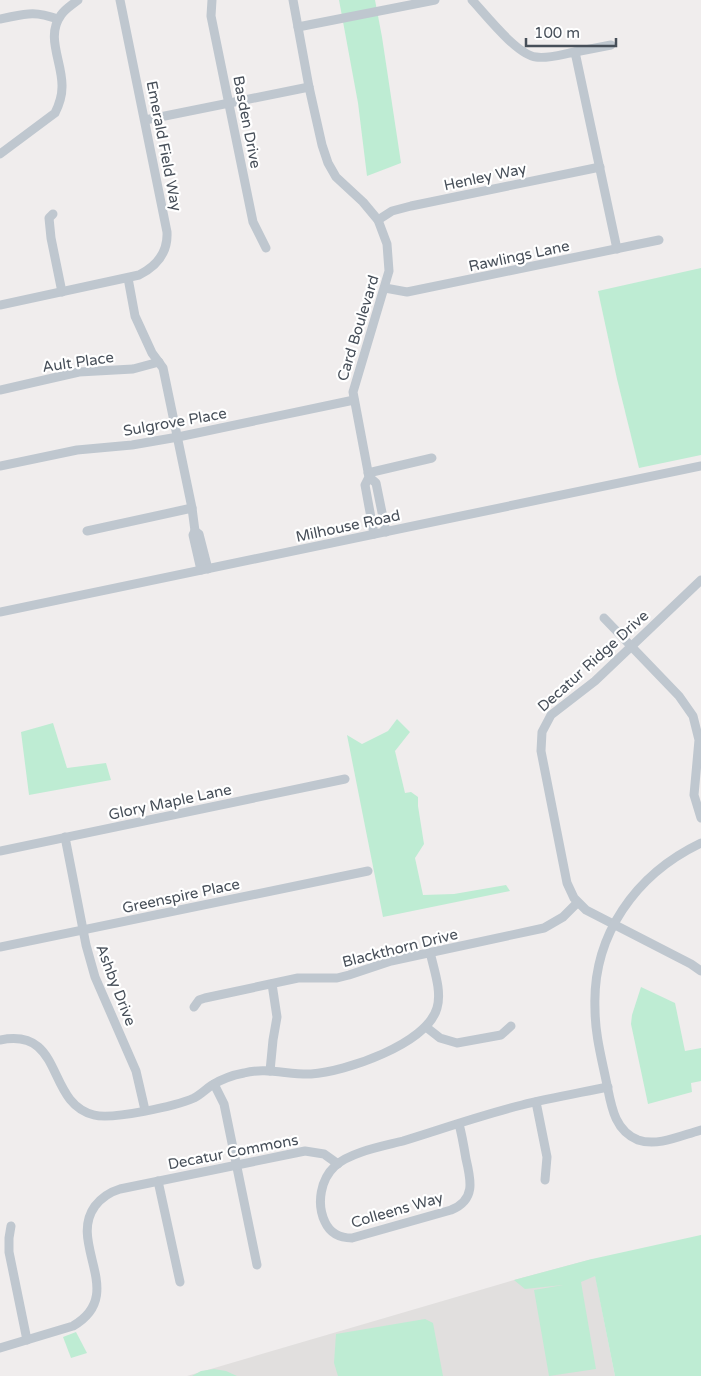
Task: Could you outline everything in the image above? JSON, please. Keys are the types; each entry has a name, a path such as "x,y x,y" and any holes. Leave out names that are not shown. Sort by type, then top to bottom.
{"street":[{"path":"0,154 55,113 59,105 62,86 54,42 55,27 64,11 78,0"},
{"name":"Emerald Field Way","path":"0,305 139,275 159,260 167,241 167,232 120,0"},
{"name":"Basden Drive","path":"212,0 211,16 253,222 266,248"},
{"name":"Card Boulevard","path":"292,0 309,87 328,163 336,177 378,220 387,244 389,271 353,392 369,475 366,485 374,534"},
{"path":"298,27 435,0"},
{"path":"472,0 515,46 526,54 546,57 611,45"},
{"path":"0,20 31,13 40,13 58,20"},
{"path":"575,52 617,249"},
{"path":"145,120 309,87"},
{"name":"Henley Way","path":"378,220 392,211 411,206 600,167"},
{"path":"53,214 49,218 51,238 62,292"},
{"name":"Rawlings Lane","path":"385,288 407,292 659,240"},
{"path":"128,278 135,316 152,353 163,368 195,531 199,534 204,570"},
{"name":"Ault Place","path":"0,390 79,372 133,369 159,362"},
{"name":"Sulgrove Place","path":"0,466 77,450 132,445 178,437 354,400"},
{"path":"369,475 432,458"},
{"name":"Milhouse Road","path":"0,612 701,466"},
{"name":"Card Boulevard","path":"369,475 376,482 386,532"},
{"path":"87,531 192,508"},
{"name":"Decatur Ridge Drive","path":"577,902 569,891 567,883 540,751 540,737 544,726 551,715 590,686 701,580"},
{"path":"604,618 679,696 693,716 699,740 694,794 701,818"},
{"name":"Glory Maple Lane","path":"0,851 345,779"},
{"name":"Ashby Drive","path":"65,838 83,931 99,987 136,1071 145,1110"},
{"path":"701,843 685,851 657,870 634,894 614,924 602,954 595,993 596,1029 615,1119 622,1129 631,1136 643,1141 656,1142 701,1130"},
{"name":"Greenspire Place","path":"0,947 368,871"},
{"path":"577,902 586,910 701,971"},
{"name":"Blackthorn Drive","path":"194,1007 199,1000 205,998 298,978 337,978 390,961 544,928 561,918 577,902"},
{"path":"0,1040 19,1038 37,1045 48,1057 68,1098 78,1108 102,1117 112,1117 180,1103 193,1098 214,1084 244,1072 270,1071 311,1074 328,1072 347,1067 389,1050 426,1027 434,1015 439,1000 430,952"},
{"path":"270,1071 273,1040 278,1017 272,984"},
{"path":"426,1027 440,1038 457,1043 501,1035 511,1026"},
{"path":"214,1084 224,1104 257,1265"},
{"path":"338,1164 347,1158 376,1148 536,1102 608,1087"},
{"path":"536,1102 547,1157 545,1180"},
{"name":"Colleens Way","path":"338,1164 325,1180 321,1204 326,1224 338,1236 358,1237 451,1210 465,1200 470,1187 470,1178 459,1124"},
{"name":"Decatur Commons","path":"0,1348 73,1326 87,1316 96,1300 97,1285 88,1229 90,1215 106,1195 116,1190 311,1151 324,1154 338,1164"},
{"path":"158,1181 180,1282"},
{"path":"11,1226 9,1252 27,1340"}],"shaded area":[{"path":"592,1259 615,1376 187,1376 514,1280"}],"green space":[{"path":"339,0 375,0 382,37 401,163 367,176 358,103"},
{"path":"701,268 701,455 639,468 598,291"},
{"path":"397,719 410,732 395,751 405,793 411,792 418,797 424,844 415,858 423,895 454,894 506,885 510,891 383,917 347,735 362,744 388,731"},
{"path":"53,723 67,768 106,763 111,780 29,795 21,732"},
{"path":"641,987 675,1003 685,1051 701,1048 701,1081 691,1083 692,1092 648,1104 631,1024"},
{"path":"701,1235 701,1376 615,1376 595,1276 581,1282 596,1369 549,1376 534,1290 563,1285 525,1289 514,1280 592,1259"},
{"path":"425,1319 433,1323 443,1376 338,1376 334,1363 336,1334"},
{"path":"76,1332 87,1353 71,1358 63,1337"},
{"path":"214,1369 226,1371 237,1376 192,1376 201,1371"}]}
